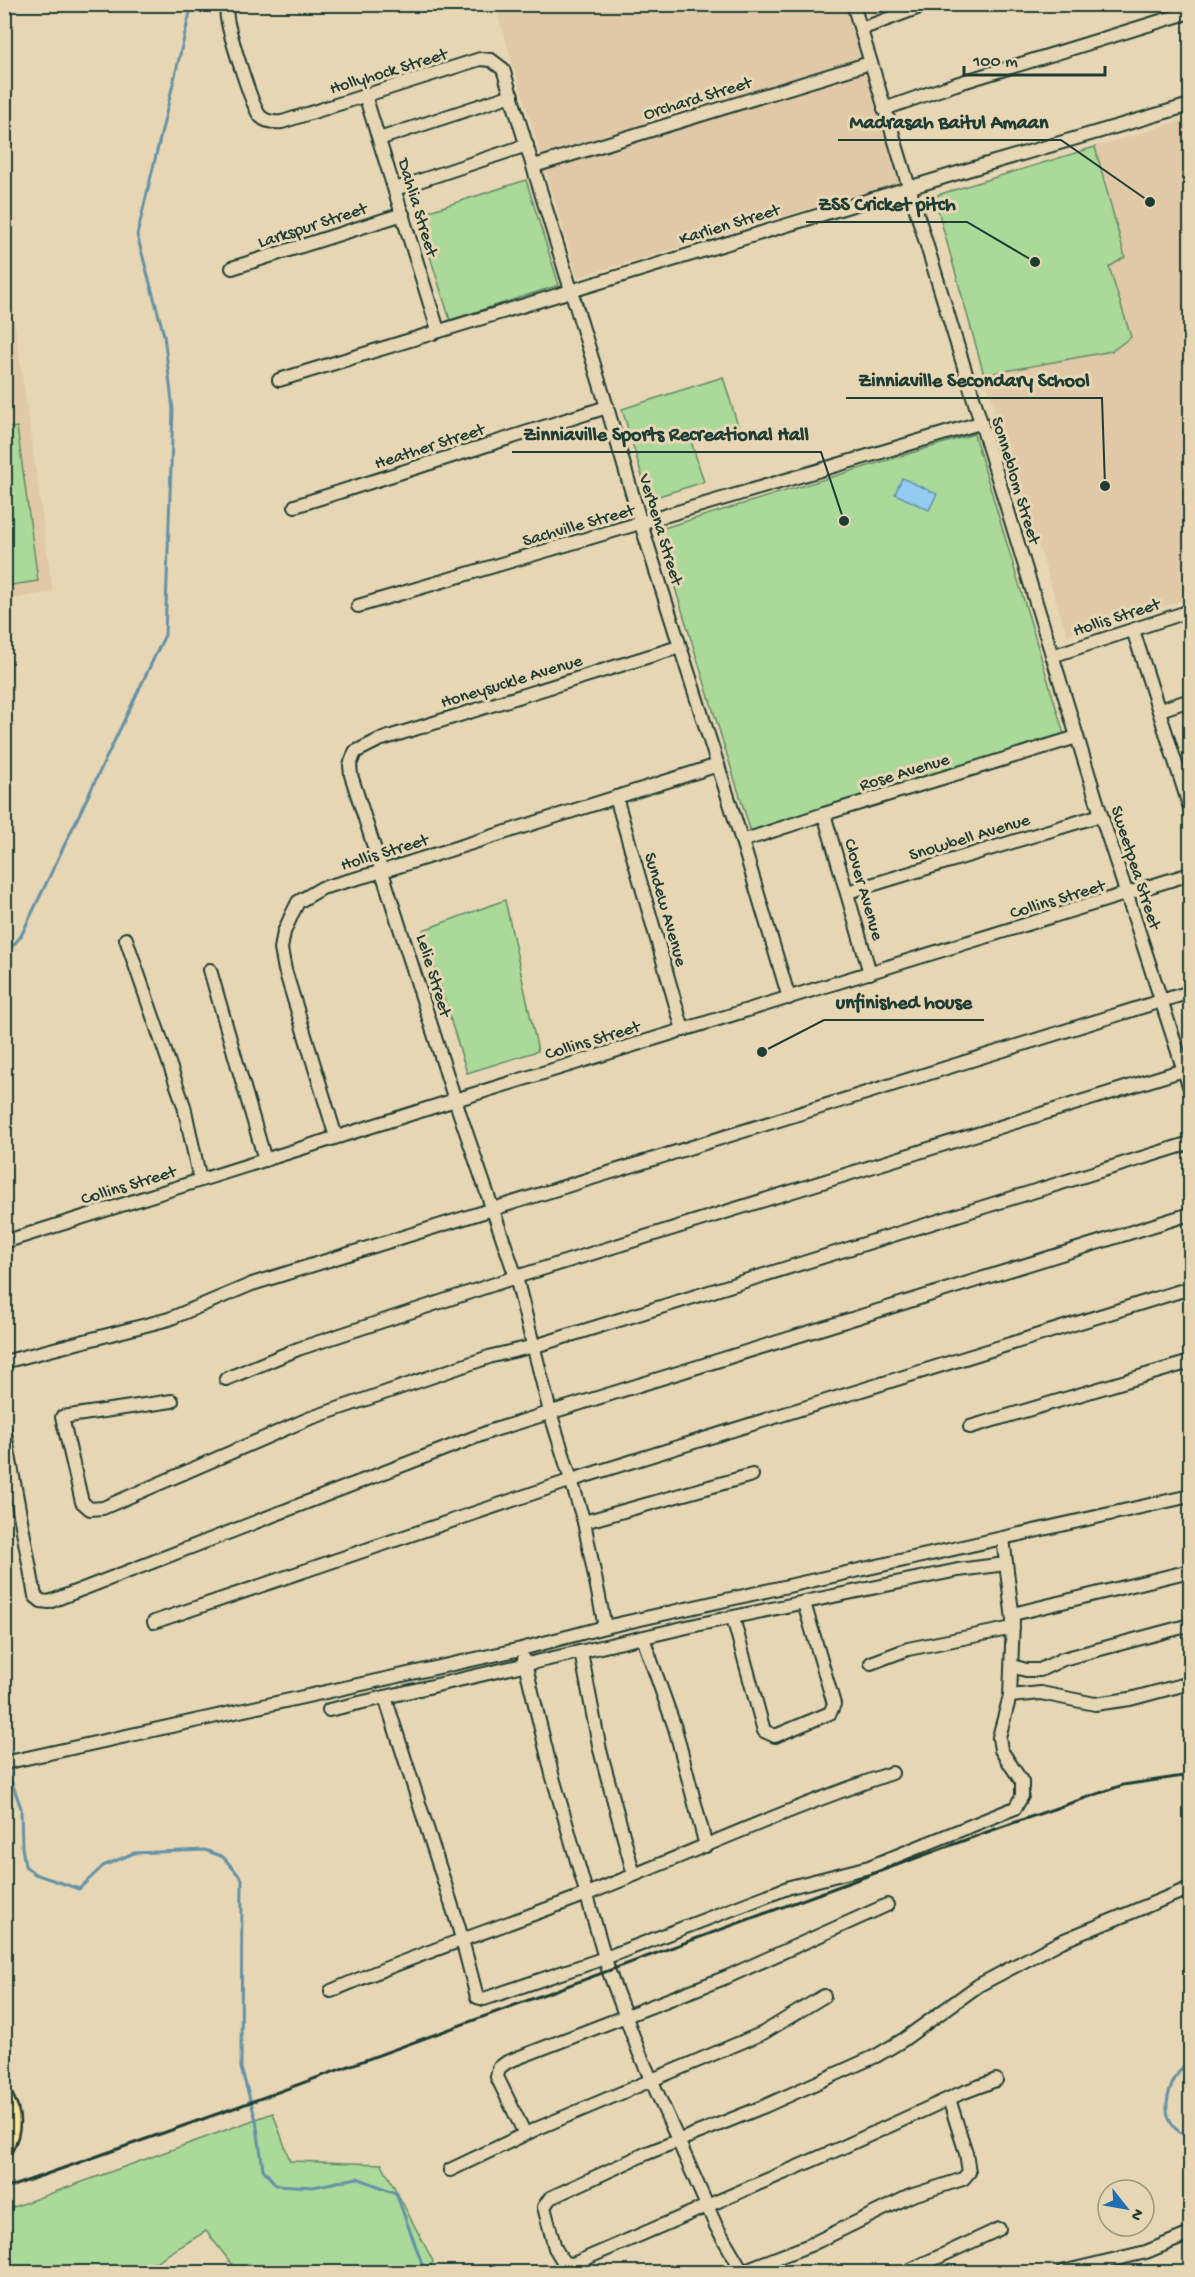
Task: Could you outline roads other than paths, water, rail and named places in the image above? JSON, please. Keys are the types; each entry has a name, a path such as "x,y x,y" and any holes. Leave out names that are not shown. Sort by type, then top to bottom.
{"main road":[{"path":"4,2098 11,2116 11,2127 4,2147"}],"street":[{"name":"Hollyhock Street","path":"229,4 226,16 230,31 254,104 267,121 282,122 480,59 491,60 503,69"},
{"name":"Sonneblom Street","path":"853,4 1052,656"},
{"path":"861,29 928,4"},
{"path":"884,109 956,84 1191,12"},
{"name":"Orchard Street","path":"534,166 870,63"},
{"name":"Verbena Street","path":"503,69 641,524 789,998"},
{"name":"Dahlia Street","path":"365,95 438,330"},
{"path":"379,139 512,95"},
{"name":"Karlien Street","path":"279,380 908,188 1191,105"},
{"path":"395,189 527,145"},
{"name":"Larkspur Street","path":"232,268 403,214"},
{"name":"Heather Street","path":"295,506 607,407"},
{"name":"Sachville Street","path":"358,606 980,423"},
{"name":"Hollis Street","path":"1052,656 1191,611"},
{"path":"1133,630 1187,785 1191,808"},
{"name":"Honeysuckle Avenue","path":"355,752 380,740 680,647"},
{"name":"Sweetpea Street","path":"1052,656 1126,895 1161,1001 1188,1069 1191,1089"},
{"path":"1160,710 1191,700"},
{"name":"Rose Avenue","path":"742,842 824,814 1077,737"},
{"name":"Lelie Street","path":"355,752 350,765 351,775 455,1100 516,1277 550,1412 584,1522 606,1627"},
{"name":"Hollis Street","path":"336,1137 285,970 281,949 284,932 298,902 322,888 383,871 718,765"},
{"name":"Sundew Avenue","path":"615,797 683,1030"},
{"name":"Clover Avenue","path":"824,814 870,974"},
{"name":"Snowbell Avenue","path":"848,892 1101,815"},
{"name":"Collins Street","path":"4,1242 455,1100 1191,874"},
{"path":"126,939 184,1106 200,1180"},
{"path":"210,970 265,1160"},
{"path":"4,1362 169,1319 252,1284 1191,992"},
{"path":"226,1379 298,1349 516,1277 1188,1069"},
{"path":"172,1401 62,1417 82,1503 90,1509 103,1508 308,1419 492,1356 535,1346 1191,1143"},
{"path":"4,1428 35,1596 41,1601 49,1602 480,1436 550,1412 1191,1214"},
{"path":"154,1622 572,1480 1191,1288"},
{"path":"970,1427 1191,1362"},
{"path":"584,1522 752,1475"},
{"path":"8,1762 521,1649 606,1627 1191,1496"},
{"path":"385,1697 462,1940 477,1997 484,1999 605,1958 790,1887 869,1867 1015,1808 1022,1796 1022,1782 1001,1750 999,1737 1010,1696 1013,1628 1003,1538"},
{"path":"329,1710 733,1618 958,1570 1006,1564"},
{"path":"1012,1614 1191,1571"},
{"path":"733,1618 764,1731 775,1736 830,1713 834,1704 804,1603"},
{"path":"1012,1666 1026,1670 1040,1670 1063,1659 1191,1625"},
{"path":"872,1663 908,1649 1013,1628"},
{"path":"643,1638 675,1728 706,1846"},
{"path":"521,1649 552,1774 605,1958 625,2015 651,2080 708,2206 742,2272 810,2245 910,2196 963,2180 969,2172 966,2153 949,2099"},
{"path":"581,1652 600,1750 634,1875"},
{"path":"1010,1696 1041,1693 1095,1704 1130,1699 1191,1683"},
{"path":"331,1991 375,1972 587,1894 793,1808 892,1773"},
{"path":"996,2080 573,2264 564,2263 555,2248 544,2206 550,2198 645,2154 765,2106 876,2056 903,2040 952,2002 1062,1941 1191,1888"},
{"path":"525,2134 497,2077 499,2068 507,2062 727,1977 887,1905"},
{"path":"450,2170 525,2134 763,2033 824,1996"},
{"path":"906,2272 999,2229"},
{"path":"1062,2272 1146,2252 1191,2234"}],"water":[{"path":"902,478 937,494 929,510 895,494"}],"waterway":[{"path":"4,956 21,936 165,635 173,410 164,335 137,235 192,4"},
{"path":"4,1733 8,1739 9,1757"},
{"path":"9,1764 10,1777 21,1808 25,1866 35,1874 79,1889 103,1866 134,1853 205,1850 223,1857 242,1879 241,2068 256,2120 263,2169 276,2185 313,2187 357,2178 396,2193 424,2269 422,2272"},
{"path":"1190,2060 1173,2082 1167,2102 1170,2120 1175,2128 1190,2140"},
{"path":"1182,2272 1190,2264"}],"railway":[{"path":"4,2189 237,2107 987,1832 1123,1785 1190,1775"}],"place":[{"name":"Madrasah Baitul Amaan","path":"1150,202"},
{"name":"ZSS Cricket pitch","path":"1035,262"},
{"name":"Zinniaville Secondary School","path":"1105,486"},
{"name":"Zinniaville Sports Recreational Hall","path":"844,521"},
{"name":"unfinished house","path":"762,1052"}]}
